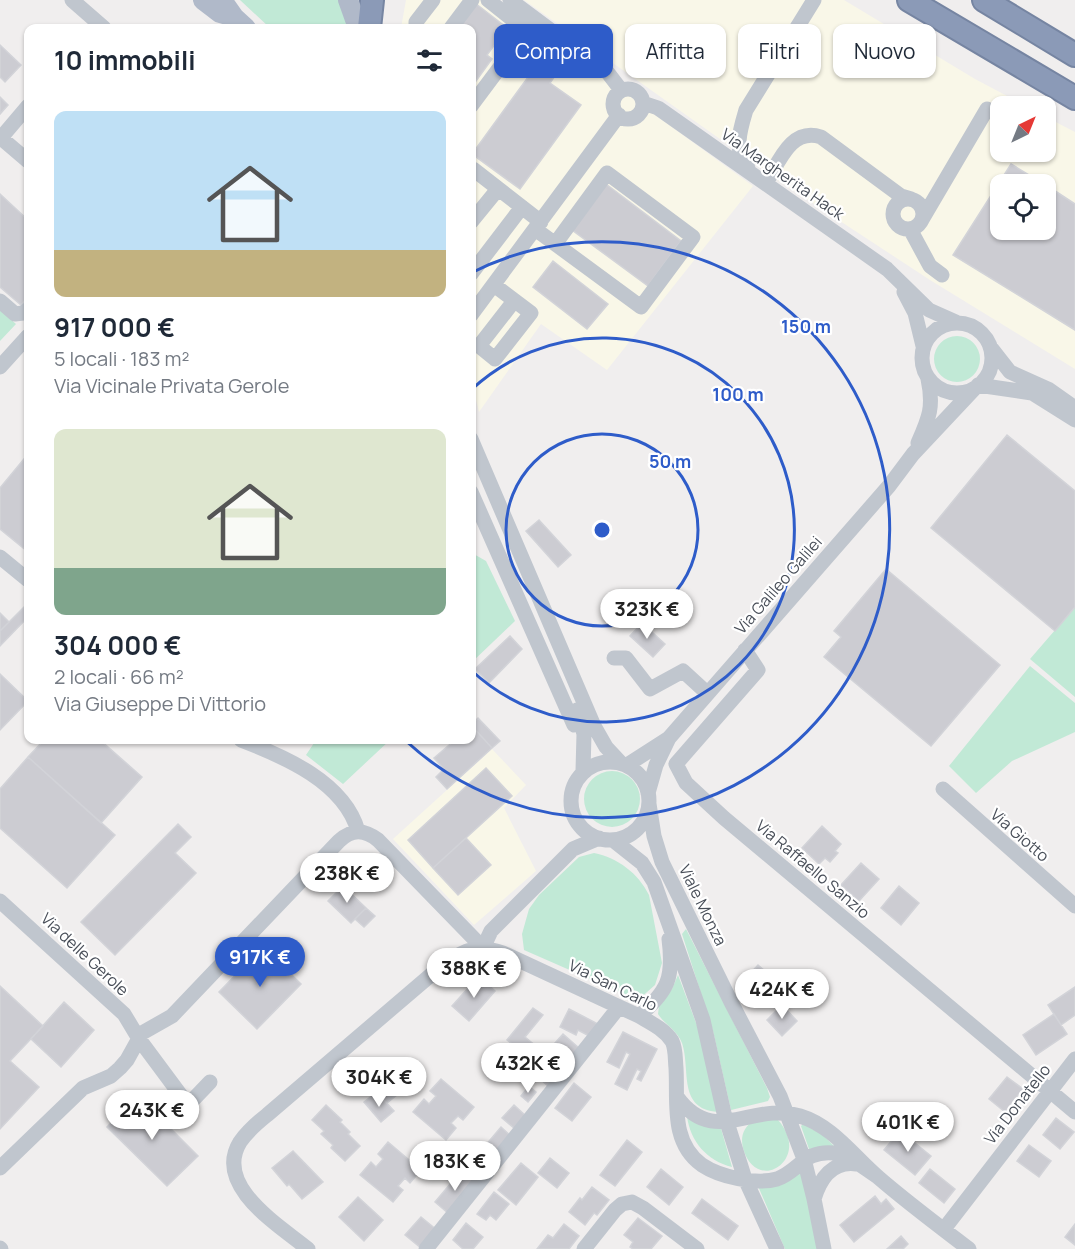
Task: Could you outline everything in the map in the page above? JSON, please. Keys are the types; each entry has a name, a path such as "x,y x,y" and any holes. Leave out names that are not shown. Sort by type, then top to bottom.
{"highway":[{"path":"369,24 372,0"},
{"path":"909,0 1075,98"},
{"path":"985,0 1075,55"}],"main road":[{"path":"202,0 220,13 240,23"},
{"path":"222,0 240,23"},
{"path":"348,0 357,24"}],"street":[{"path":"72,0 97,24"},
{"path":"416,24 434,0"},
{"path":"454,24 472,0"},
{"path":"476,99 527,31 488,0"},
{"path":"510,0 608,73 621,90"},
{"path":"814,0 746,110 738,148 742,160 760,179 795,140 810,133 821,137 893,191 925,204 934,201"},
{"path":"626,89 636,91 643,103 643,108 637,116 628,119 619,115 613,102 621,90 626,89"},
{"name":"Via Margherita Hack","path":"643,103 658,108 887,269 929,310 956,322"},
{"path":"893,191 896,200 893,215 897,224 905,228 915,226 934,201 987,109"},
{"path":"24,111 1,139 24,158"},
{"path":"476,308 619,115"},
{"path":"476,172 522,207 555,244 641,308 693,237 607,173 555,244"},
{"path":"476,216 498,189"},
{"path":"894,210 898,203 913,200"},
{"path":"913,200 922,211 915,226 930,266 942,275"},
{"path":"476,267 522,207"},
{"name":"Via Margherita Hack","path":"898,281 915,313 923,346"},
{"path":"489,291 514,301 531,313 495,359 479,346 514,301"},
{"path":"476,302 489,291"},
{"path":"0,301 15,314 24,312"},
{"path":"991,348 990,371 976,387 965,393 945,391 928,379 921,364 923,346 935,329 945,324 965,323 981,332 1010,372 1048,390 1075,408"},
{"path":"0,367 24,340"},
{"name":"Via Galileo Galilei","path":"913,454 930,418 932,395 928,379"},
{"path":"976,387 1032,393 1075,420"},
{"name":"Via Galileo Galilei","path":"649,798 656,765 669,738 888,486 913,454 976,387"},
{"path":"476,451 594,726 606,747 623,764 641,776 649,798 646,816 638,828 627,836 606,839 573,849 491,931 483,948"},
{"path":"476,473 580,717 584,738 581,774"},
{"path":"476,503 571,718 581,774"},
{"path":"0,557 24,577"},
{"name":"Via Raffaello Sanzio","path":"745,650 758,670 676,764 686,783 724,818 1050,1091"},
{"path":"614,658 626,658 650,690 683,671 706,693"},
{"name":"Via Galileo Galilei","path":"623,764 669,738"},
{"path":"252,744 285,758 312,775 345,805 353,816 358,831"},
{"path":"573,849 576,837 575,819 571,807 574,785 581,774 601,762 623,764"},
{"name":"Via Giotto","path":"943,789 1075,906"},
{"name":"Viale Monza","path":"649,798 654,836 662,862 731,1002 777,1088 787,1113 804,1159 824,1249"},
{"path":"575,819 587,832 606,839"},
{"path":"0,1168 83,1088 111,1076 120,1068 139,1039 150,1028 162,1024 172,1016 349,833 358,831 378,840 483,948"},
{"name":"Viale Monza","path":"606,839 635,856 652,877 703,1020 727,1122 745,1179 777,1249"},
{"name":"Via delle Gerole","path":"0,901 124,1014 139,1039 188,1105 210,1082"},
{"path":"639,1016 661,995 669,979 671,956 666,912"},
{"path":"308,1249 249,1200 235,1173 235,1154 240,1142 267,1115 445,964 466,951 483,948"},
{"name":"Via San Carlo","path":"483,948 503,953 658,1027 673,1044 678,1127 684,1143 694,1157 712,1171 733,1178 745,1179"},
{"path":"426,1249 620,1007"},
{"name":"Via Donatello","path":"944,1229 1075,1059"},
{"path":"1050,1091 1075,1112"},
{"path":"677,1097 696,1116 715,1122 727,1122 756,1114 787,1113 805,1118 829,1132 878,1177 969,1249"},
{"path":"745,1179 765,1181 777,1179 804,1159 817,1154 832,1153 846,1157 878,1177"},
{"path":"814,1199 820,1181 829,1171 845,1163 857,1164"},
{"path":"584,1249 615,1210 627,1202 638,1205 697,1249"}],"shaded area":[{"path":"406,0 497,0 530,24 494,24 494,78 604,78 753,186 607,370 541,324 479,412 476,400 476,24 402,24"},
{"path":"524,0 844,0 884,24 833,24 833,78 936,78 936,55 1007,96 990,96 990,162 1056,162 1056,122 1075,132 1075,369 930,280 779,181 634,78 726,78 726,24 625,24 625,72 613,63 613,24 558,24"},
{"path":"492,749 526,785 504,808 536,871 474,925 393,839"}],"green space":[{"path":"240,0 341,0 349,24 266,24"},
{"path":"0,310 16,324 0,341"},
{"path":"957,336 966,337 973,343 979,350 979,368 973,375 966,381 957,382 948,381 941,375 935,368 934,359 935,350 941,343 948,337"},
{"path":"476,555 486,561 515,621 476,658"},
{"path":"1075,607 1075,697 1030,659"},
{"path":"1030,666 1075,703 1075,732 1012,761 976,793 949,766"},
{"path":"313,744 386,744 343,784 306,755"},
{"path":"612,771 623,773 632,779 638,788 640,799 638,810 632,819 623,825 612,827 601,825 592,819 586,810 584,799 586,788 592,779 601,773"},
{"path":"594,853 619,863 633,873 649,895 662,963 655,985 638,1000 524,950 522,934 529,909 539,895 579,857"},
{"path":"686,929 767,1088 770,1097 768,1101 731,1110 713,1031 682,934"},
{"path":"678,975 701,1036 718,1112 696,1104 691,1096 682,1043 658,1014 659,1006 672,989"},
{"path":"687,1116 720,1125 732,1167 715,1160 701,1149 692,1134"},
{"path":"754,1120 778,1120 787,1134 789,1148 786,1159 778,1167 769,1171 759,1169 750,1162 743,1148 744,1132"},
{"path":"803,1124 823,1135 834,1146 809,1149 801,1126"},
{"path":"801,1169 818,1249 785,1249 758,1186"}],"building":[{"path":"475,3 502,24 494,24 494,46 487,55 492,59 476,81 476,24 459,24"},
{"path":"0,45 21,65 5,82 0,77"},
{"path":"527,78 553,78 550,83 581,105 520,189 476,157 476,149"},
{"path":"0,97 8,105 0,114"},
{"path":"1011,164 1028,174 1005,174"},
{"path":"606,184 681,241 648,286 572,230"},
{"path":"1056,192 1075,204 1075,330 953,255 990,197 990,240 1056,240"},
{"path":"0,194 24,216 24,302 21,305 0,287"},
{"path":"553,261 608,304 587,329 533,287"},
{"path":"1007,435 1075,491 1075,607 1055,631 931,528"},
{"path":"24,459 24,549 0,529 0,488"},
{"path":"539,520 571,555 558,567 526,531"},
{"path":"886,569 1000,665 931,746 824,657 841,637 834,631"},
{"path":"24,607 24,621 0,646 0,631"},
{"path":"0,613 9,622 0,631"},
{"path":"642,623 665,644 653,657 630,636"},
{"path":"510,636 522,649 489,683 476,668"},
{"path":"0,674 24,697 24,705 0,730"},
{"path":"478,718 500,741 492,748 476,730"},
{"path":"476,730 492,748 447,789 436,777 444,769 434,758 450,744 476,744"},
{"path":"40,744 105,744 142,777 101,823 28,757"},
{"path":"28,757 115,835 67,888 0,828 0,789"},
{"path":"486,768 512,796 433,868 408,840"},
{"path":"178,824 191,837 175,853 196,873 115,955 81,922"},
{"path":"822,826 841,844 835,851 838,853 830,862 825,858 819,864 802,848"},
{"path":"466,838 491,865 458,895 433,868"},
{"path":"861,863 879,879 859,901 841,885"},
{"path":"343,886 366,908 351,923 328,901"},
{"path":"899,886 919,903 901,925 881,908"},
{"path":"366,908 375,916 364,927 355,919"},
{"path":"263,947 301,984 257,1029 219,992"},
{"path":"758,965 774,979 760,996 743,981"},
{"path":"479,976 495,991 469,1021 452,1006"},
{"path":"0,986 43,1026 10,1061 39,1087 0,1129"},
{"path":"1075,987 1075,1015 1061,1025 1048,1005"},
{"path":"64,1002 94,1030 61,1067 31,1039"},
{"path":"782,1005 797,1021 782,1036 767,1020"},
{"path":"533,1008 543,1015 525,1037 547,1055 539,1065 507,1040"},
{"path":"569,1009 598,1024 591,1037 578,1030 576,1035 560,1027"},
{"path":"1054,1014 1067,1034 1036,1055 1023,1035"},
{"path":"623,1032 657,1049 641,1081 637,1079 641,1071 637,1069 627,1090 615,1084 630,1054 626,1052 619,1068 607,1062"},
{"path":"563,1034 579,1048 563,1066 547,1052"},
{"path":"383,1060 400,1080 391,1087 387,1083 385,1085 371,1070"},
{"path":"551,1063 563,1073 550,1088 538,1077"},
{"path":"1007,1077 1023,1089 1005,1112 989,1099"},
{"path":"378,1078 385,1085 387,1083 397,1095 387,1103 383,1099 379,1102 367,1087"},
{"path":"441,1079 474,1107 463,1120 458,1116 451,1123 456,1128 446,1140 413,1112 424,1099 429,1104 436,1096 430,1091"},
{"path":"574,1083 591,1097 572,1121 555,1108"},
{"path":"529,1086 536,1092 528,1102 521,1096"},
{"path":"373,1095 379,1102 383,1099 394,1111 381,1122 364,1102"},
{"path":"138,1096 198,1156 167,1186 107,1127"},
{"path":"326,1105 342,1120 340,1122 350,1132 348,1134 360,1146 345,1161 331,1148 333,1145 321,1134 324,1131 312,1120"},
{"path":"514,1105 526,1116 515,1129 502,1118"},
{"path":"1056,1118 1074,1132 1060,1149 1043,1135"},
{"path":"501,1127 513,1138 488,1166 480,1159 488,1149 485,1146"},
{"path":"900,1131 931,1156 915,1175 884,1150"},
{"path":"627,1140 642,1152 615,1186 600,1175"},
{"path":"388,1142 421,1170 410,1183 405,1178 398,1186 403,1190 393,1202 360,1175 371,1162 376,1167 383,1159 378,1154"},
{"path":"1029,1145 1051,1161 1039,1177 1017,1161"},
{"path":"293,1151 323,1182 302,1199 272,1168"},
{"path":"550,1158 569,1173 557,1188 538,1173"},
{"path":"521,1163 538,1177 516,1205 498,1190"},
{"path":"661,1169 683,1187 669,1205 647,1187"},
{"path":"930,1169 955,1189 944,1203 919,1183"},
{"path":"462,1170 476,1182 449,1214 435,1202"},
{"path":"592,1187 609,1200 597,1215 594,1213 585,1225 569,1212"},
{"path":"494,1192 509,1204 496,1220 490,1215 486,1220 477,1214"},
{"path":"875,1196 881,1204 886,1199 894,1209 854,1242 840,1225"},
{"path":"358,1197 383,1220 364,1241 339,1217"},
{"path":"702,1199 738,1226 728,1240 692,1213"},
{"path":"421,1217 437,1230 421,1248 405,1235"},
{"path":"638,1218 662,1236 651,1249 633,1249 630,1247 633,1242 624,1235"},
{"path":"466,1223 483,1237 473,1249 463,1249 453,1240"},
{"path":"564,1224 579,1236 569,1249 537,1249 548,1235 553,1238"},
{"path":"1075,1224 1075,1245 1065,1237"},
{"path":"901,1236 908,1244 903,1249 887,1249"}]}
